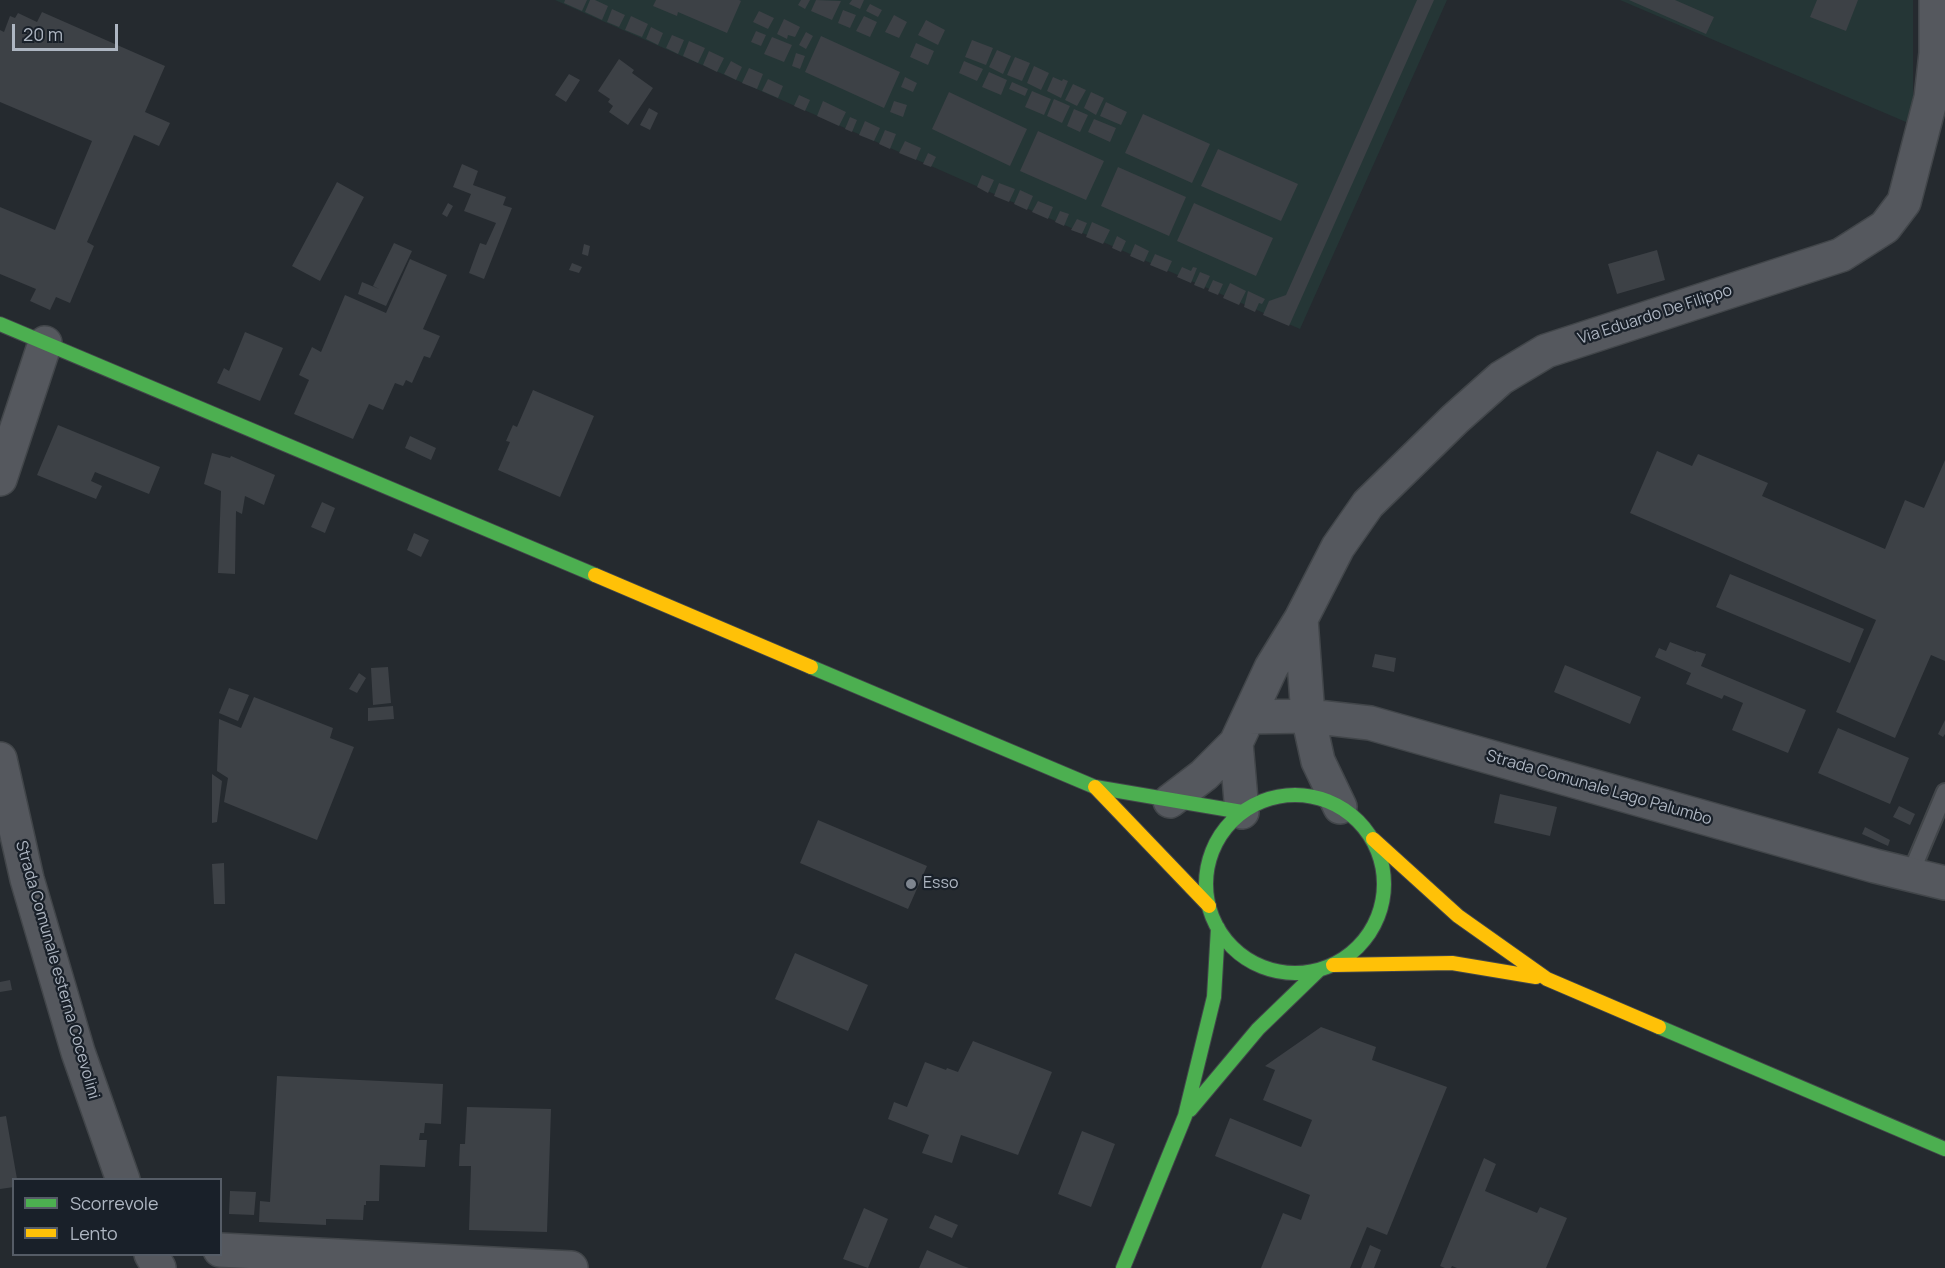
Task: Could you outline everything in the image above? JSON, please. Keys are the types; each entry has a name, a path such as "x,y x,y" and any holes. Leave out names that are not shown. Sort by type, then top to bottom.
{"main road":[{"path":"0,324 1095,787 1242,812"},
{"path":"1095,787 1209,906"},
{"path":"1373,839 1382,861 1385,884 1382,906 1373,928 1359,946 1333,964 1319,970 1296,973 1272,970 1251,961 1232,947 1218,928 1209,906 1206,883 1209,860 1218,839 1232,820 1251,807 1272,798 1295,795 1318,798 1340,807 1359,821 1373,839 1458,916 1547,979 1945,1149"},
{"path":"1123,1268 1185,1116 1214,997 1218,928"},
{"path":"1333,964 1452,963 1547,979"},
{"path":"1185,1116 1258,1029 1319,970"}],"street":[{"name":"Via Eduardo De Filippo","path":"1242,730 1271,668 1301,619 1338,547 1368,504 1455,419 1501,378 1546,351 1841,255 1885,227 1904,202 1931,98 1936,53 1936,0"},
{"path":"0,479 45,343"},
{"path":"1301,619 1308,716 1318,761 1340,807"},
{"name":"Strada Comunale Lago Palumbo","path":"1242,730 1308,716 1370,723 1945,883"},
{"path":"1170,801 1204,775 1242,730"},
{"path":"1242,730 1242,812"},
{"name":"Strada Comunale esterna Cocevolini","path":"0,759 9,837 27,879 78,1052 123,1178"},
{"path":"222,1250 571,1268"}],"lane":[{"path":"1910,875 1945,792"}],"shaded area":[{"path":"555,0 1447,0 1300,329"},
{"path":"1620,0 1913,0 1913,125"}],"building":[{"path":"565,0 587,0 582,11 564,3"},
{"path":"590,0 608,6 602,20 585,12"},
{"path":"656,0 741,1 727,33 678,12 677,16 653,6"},
{"path":"801,0 810,0 805,9 798,5"},
{"path":"816,0 841,1 832,20 811,11"},
{"path":"852,0 864,0 860,9 849,4"},
{"path":"1417,0 1434,0 1289,326 1263,315 1269,301 1286,295"},
{"path":"1629,0 1675,0 1714,17 1706,34"},
{"path":"1817,0 1858,0 1846,31 1810,17"},
{"path":"870,4 882,10 878,17 866,11"},
{"path":"612,9 625,15 619,27 607,22"},
{"path":"843,10 856,15 850,28 838,23"},
{"path":"759,11 774,18 768,29 753,22"},
{"path":"42,12 165,66 145,112 170,123 159,146 134,135 87,242 94,246 70,303 56,297 50,310 30,301 36,289 0,274 0,207 55,230 92,141 0,102 0,30 4,32 10,16 15,18 18,13 37,22"},
{"path":"894,15 907,22 899,38 885,32"},
{"path":"631,16 648,24 642,37 625,30"},
{"path":"864,16 877,22 870,37 856,31"},
{"path":"784,19 800,27 795,37 788,35 787,39 777,34"},
{"path":"926,20 945,30 938,45 918,35"},
{"path":"651,27 663,33 658,45 646,39"},
{"path":"756,31 766,35 761,46 751,42"},
{"path":"806,32 813,36 806,49 799,45"},
{"path":"672,35 684,40 678,54 666,48"},
{"path":"821,36 900,72 884,108 805,72"},
{"path":"772,37 792,45 784,62 764,54"},
{"path":"972,40 993,48 986,65 965,57"},
{"path":"689,41 705,48 698,63 683,56"},
{"path":"916,43 934,51 928,65 910,57"},
{"path":"997,50 1011,56 1003,74 989,67"},
{"path":"709,51 724,58 717,72 703,65"},
{"path":"796,53 805,56 800,69 792,66"},
{"path":"1015,57 1030,63 1022,81 1007,75"},
{"path":"619,59 634,70 632,73 653,88 628,125 609,112 613,106 608,102 610,99 598,91"},
{"path":"731,61 742,67 736,80 724,74"},
{"path":"964,61 983,69 977,81 959,73"},
{"path":"1034,66 1049,73 1041,90 1027,83"},
{"path":"749,68 763,74 757,89 742,83"},
{"path":"989,72 1007,80 1001,95 982,87"},
{"path":"569,74 580,80 566,102 555,95"},
{"path":"905,77 917,83 913,92 901,87"},
{"path":"1053,77 1068,81 1061,98 1047,91"},
{"path":"768,79 783,86 778,98 762,91"},
{"path":"1012,82 1028,89 1025,96 1009,89"},
{"path":"1073,84 1086,90 1077,106 1065,100"},
{"path":"1032,91 1051,99 1044,115 1025,107"},
{"path":"949,92 1027,129 1010,166 932,129"},
{"path":"1091,92 1104,98 1096,115 1084,108"},
{"path":"799,95 810,100 805,111 794,106"},
{"path":"1054,99 1070,106 1062,123 1047,116"},
{"path":"823,101 846,112 839,126 817,116"},
{"path":"894,101 907,105 903,117 890,112"},
{"path":"1106,102 1127,112 1121,125 1100,116"},
{"path":"649,108 658,113 650,130 640,125"},
{"path":"1074,109 1088,115 1080,132 1067,126"},
{"path":"1143,114 1210,144 1192,183 1125,153"},
{"path":"850,117 857,120 852,132 845,129"},
{"path":"1094,119 1116,128 1110,142 1088,132"},
{"path":"865,121 880,128 874,141 859,135"},
{"path":"885,130 896,134 890,149 879,144"},
{"path":"1038,131 1104,161 1086,200 1020,171"},
{"path":"905,141 921,148 916,160 899,153"},
{"path":"1218,149 1298,184 1281,221 1201,186"},
{"path":"928,153 936,157 931,167 923,164"},
{"path":"462,164 478,171 473,185 506,197 503,205 512,208 484,279 469,273 480,243 486,245 496,223 464,211 471,194 453,187"},
{"path":"1118,167 1186,197 1169,236 1101,206"},
{"path":"982,175 994,180 988,193 977,187"},
{"path":"337,182 364,197 320,281 292,266"},
{"path":"999,183 1015,189 1009,202 994,196"},
{"path":"1020,190 1033,196 1027,210 1014,204"},
{"path":"1038,201 1053,207 1048,219 1032,212"},
{"path":"448,203 453,206 447,217 442,214"},
{"path":"1194,203 1273,238 1256,276 1177,241"},
{"path":"1060,211 1069,214 1064,226 1055,222"},
{"path":"1077,219 1087,223 1082,234 1071,230"},
{"path":"1092,222 1110,230 1103,244 1086,237"},
{"path":"1117,236 1126,241 1121,252 1112,248"},
{"path":"394,243 412,251 386,306 358,294 362,282 379,289 373,286"},
{"path":"584,244 590,246 588,256 582,254"},
{"path":"1135,244 1149,251 1144,262 1130,256"},
{"path":"1657,250 1665,280 1617,294 1608,264"},
{"path":"1155,254 1172,261 1167,272 1150,265"},
{"path":"410,259 447,275 423,329 440,336 430,358 424,356 412,383 406,380 403,386 395,383 383,410 369,404 353,439 294,414 309,380 299,375 312,347 321,352 345,295 386,313"},
{"path":"572,263 582,267 579,273 569,270"},
{"path":"1182,267 1191,271 1193,267 1197,268 1191,283 1177,277"},
{"path":"1200,272 1210,276 1204,289 1194,285"},
{"path":"1213,280 1223,284 1218,295 1208,291"},
{"path":"1230,283 1246,291 1239,305 1223,298"},
{"path":"1248,291 1265,299 1262,304 1259,303 1255,312 1244,307"},
{"path":"245,332 283,348 260,401 217,383 224,368 229,371"},
{"path":"533,390 594,416 560,497 498,470 510,442 506,441 513,425 517,427"},
{"path":"58,425 160,467 149,494 95,472 91,481 102,486 96,499 37,475"},
{"path":"410,436 436,448 431,460 405,448"},
{"path":"1657,451 1692,466 1698,454 1768,483 1762,496 1885,549 1905,500 1924,508 1945,460 1945,661 1931,655 1895,738 1836,712 1876,620 1630,513"},
{"path":"212,453 230,458 231,456 275,475 264,505 245,496 242,514 236,511 235,574 218,573 221,491 204,484"},
{"path":"322,502 335,508 325,533 311,527"},
{"path":"414,533 429,540 421,557 407,550"},
{"path":"1730,574 1864,629 1850,663 1716,607"},
{"path":"1670,642 1706,654 1701,666 1806,710 1788,753 1732,730 1743,703 1724,695 1722,699 1686,684 1691,673 1655,657 1659,648 1666,651"},
{"path":"1375,654 1396,658 1394,672 1372,667"},
{"path":"1565,665 1641,697 1630,724 1554,692"},
{"path":"388,667 391,703 373,705 371,668"},
{"path":"359,673 366,678 357,693 349,689"},
{"path":"229,688 249,695 238,721 219,713"},
{"path":"254,697 333,728 330,738 354,747 317,840 224,802 228,778 217,771 219,719 241,728"},
{"path":"393,706 394,719 368,721 368,708"},
{"path":"1945,720 1945,734 1943,737 1938,734"},
{"path":"1838,728 1909,758 1890,804 1818,773"},
{"path":"212,774 222,781 217,822 212,823"},
{"path":"1500,794 1557,807 1550,836 1494,823"},
{"path":"1899,806 1915,814 1910,825 1893,817"},
{"path":"818,820 927,866 908,909 800,863"},
{"path":"1865,827 1890,840 1888,846 1862,834"},
{"path":"224,863 225,904 214,904 212,864"},
{"path":"795,953 868,985 848,1031 775,999"},
{"path":"10,980 12,990 0,992 0,982"},
{"path":"1321,1027 1376,1047 1372,1060 1447,1087 1387,1235 1367,1227 1350,1268 1261,1268 1283,1213 1301,1220 1310,1195 1215,1156 1230,1118 1301,1147 1312,1120 1263,1100 1275,1070 1265,1066"},
{"path":"973,1041 1052,1072 1018,1155 961,1135 952,1163 922,1153 929,1135 888,1119 894,1102 907,1107 925,1062 958,1072"},
{"path":"277,1076 443,1084 441,1124 425,1123 424,1133 420,1133 419,1140 427,1140 425,1167 380,1165 379,1201 366,1201 363,1220 326,1219 326,1225 259,1222 260,1201 270,1202"},
{"path":"467,1107 551,1109 547,1232 469,1230 471,1166 459,1166 460,1144 465,1144"},
{"path":"6,1116 17,1178 12,1178 12,1187 0,1189 0,1117"},
{"path":"1082,1131 1115,1144 1091,1207 1058,1194"},
{"path":"1484,1158 1496,1164 1485,1191 1537,1213 1540,1207 1567,1218 1546,1268 1457,1268 1452,1266 1445,1268 1440,1266"},
{"path":"230,1191 256,1192 254,1215 229,1214"},
{"path":"864,1208 888,1219 868,1268 843,1259"},
{"path":"935,1215 958,1225 952,1238 929,1228"},
{"path":"1370,1245 1381,1250 1374,1268 1361,1268"},
{"path":"927,1250 963,1266 969,1268 919,1268"}],"traffic: fast":[{"path":"0,324 595,575"},
{"path":"811,667 1095,787 1242,812"},
{"path":"1295,795 1329,802 1358,821 1377,850 1384,884 1377,918 1358,947 1329,966 1295,973 1261,966 1232,947 1213,918 1206,884 1213,850 1232,821 1261,802 1295,795"},
{"path":"1123,1268 1185,1116 1214,997 1218,928"},
{"path":"1190,1110 1258,1029 1319,970"},
{"path":"1659,1027 1945,1149"}],"traffic: slow":[{"path":"595,575 811,667"},
{"path":"1095,787 1209,906"},
{"path":"1373,839 1458,916 1547,979 1659,1027"},
{"path":"1333,965 1452,963 1536,977"}],"place":[{"name":"Esso","path":"911,884"}]}
